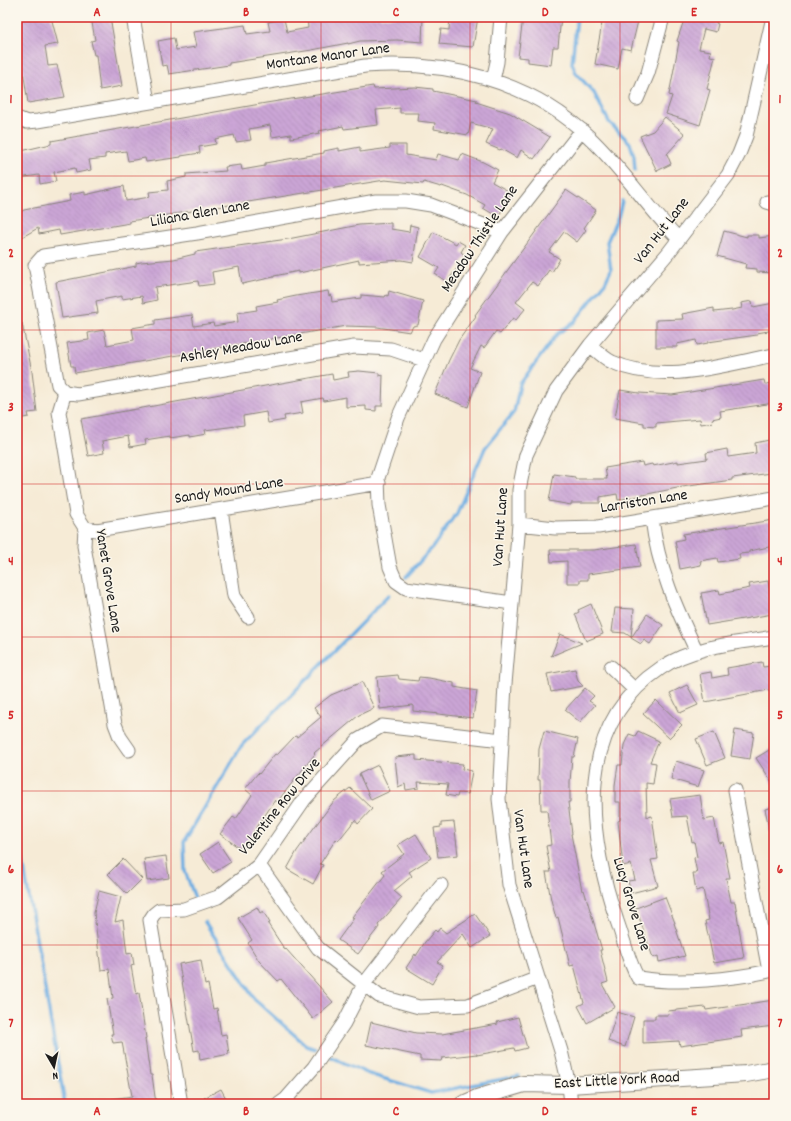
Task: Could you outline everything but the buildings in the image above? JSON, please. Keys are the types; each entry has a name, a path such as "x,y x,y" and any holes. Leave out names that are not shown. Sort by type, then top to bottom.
{"street":[{"path":"133,17 148,102"},
{"path":"493,80 497,62 500,17"},
{"path":"637,100 648,73 663,17"},
{"name":"Van Hut Lane","path":"571,1104 569,1085 509,885 499,799 502,740 519,524 519,490 526,455 556,391 590,345 679,239 728,175 739,154 751,115 773,17"},
{"name":"Montane Manor Lane","path":"17,118 27,122 38,121 342,68 393,64 448,69 493,80 534,97 551,107 582,130 619,168 653,212 679,239"},
{"name":"Meadow Thistle Lane","path":"512,603 406,588 396,582 389,559 379,505 378,478 398,418 434,339 502,232 582,130"},
{"name":"Liliana Glen Lane","path":"65,392 58,385 35,265 43,256 197,233 376,201 432,205 502,232"},
{"path":"590,345 610,361 622,366 662,372 702,369 774,355"},
{"name":"Ashley Meadow Lane","path":"65,392 78,394 354,346 391,349 424,360"},
{"name":"Yanet Grove Lane","path":"65,392 59,412 76,514 85,528 84,546 115,724 120,737 129,750"},
{"name":"Sandy Mound Lane","path":"85,528 96,530 379,483"},
{"name":"Larriston Lane","path":"519,524 580,529 652,519 774,498"},
{"path":"221,510 234,596 248,617"},
{"path":"652,519 655,542 663,572 697,652"},
{"name":"Lucy Grove Lane","path":"772,970 710,979 654,980 638,978 606,889 601,870 593,802 595,775 600,747 607,729 634,689 661,667 684,656 712,647 774,637"},
{"path":"611,667 634,689"},
{"name":"Valentine Row Drive","path":"181,1104 150,920 154,914 159,910 184,909 218,897 259,865 304,800 358,740 382,726 502,740"},
{"path":"735,790 772,970"},
{"path":"259,865 318,948 379,996 419,1007 468,1005 538,978"},
{"path":"279,1104 286,1099 314,1067 344,1023 364,984 441,886"},
{"name":"East Little York Road","path":"462,1104 524,1084 569,1085 746,1074 774,1068"}],"waterway":[{"path":"577,17 572,63 576,73 594,93 609,122 630,143 634,156 635,170"},
{"path":"406,577 432,548 457,513 485,448 514,412 520,384 557,334 574,322 605,283 611,270 607,242 618,217 622,201"},
{"path":"196,901 185,871 184,842 242,745 389,595"},
{"path":"17,828 65,1104"},
{"path":"205,922 255,1000 307,1046 315,1049"},
{"path":"331,1057 369,1074 431,1093 519,1076"}]}
